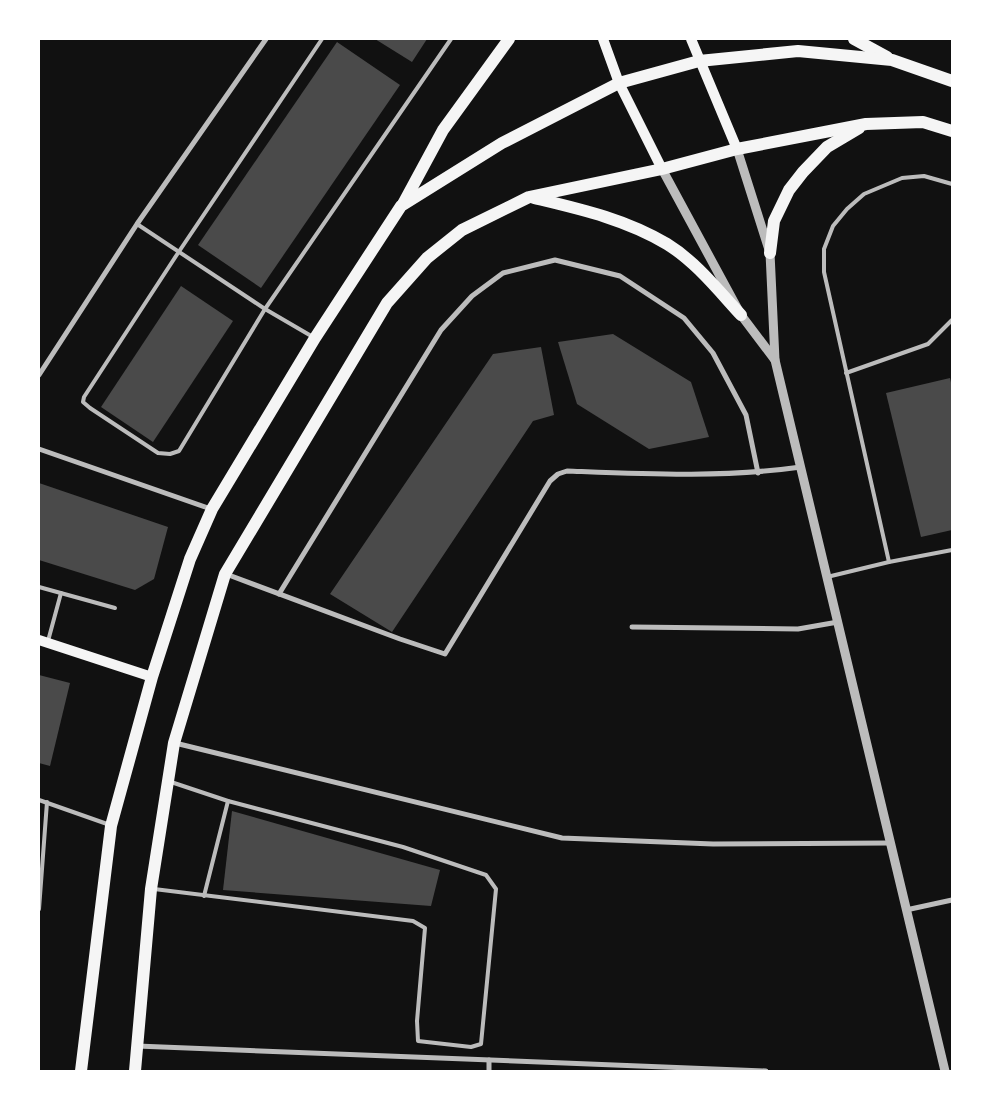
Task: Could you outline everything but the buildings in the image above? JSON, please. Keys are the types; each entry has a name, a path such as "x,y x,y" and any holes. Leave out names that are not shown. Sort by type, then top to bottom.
{"main road":[{"path":"81,1071 111,826 152,677 190,559 212,509 316,338 401,206 443,130 509,39"},
{"path":"603,39 620,83 662,169"},
{"path":"691,39 737,149"},
{"path":"854,39 892,60 952,81"},
{"path":"401,206 502,143 620,83 699,61 798,51 892,60"},
{"path":"135,1071 151,889 174,743 225,574 387,303 427,258 462,230 529,197 662,169 737,149 866,124 923,122 952,131"},
{"path":"770,253 774,221 789,190 827,147 866,124"},
{"path":"529,197 606,216 638,228 668,245 706,276 741,315"},
{"path":"43,641 152,677"}],"street":[{"path":"39,375 137,224 266,39"},
{"path":"737,149 770,253 775,360 943,1071"},
{"path":"662,169 741,315 775,360"},
{"path":"279,594 441,330 472,296 504,273 555,260 620,276 684,318 713,353 746,415 758,473"},
{"path":"39,450 212,509"},
{"path":"225,574 445,654 550,481 558,474 567,472 638,474 758,473 801,467"},
{"path":"632,627 798,629 838,622"},
{"path":"174,743 562,838 713,844 890,843"},
{"path":"906,910 952,900"},
{"path":"137,1046 766,1071"},
{"path":"489,1060 489,1071"}],"lane":[{"path":"322,39 178,252 84,397 83,402 90,408 158,453 170,454 179,451 265,309 451,39"},
{"path":"889,562 824,272 824,249 833,226 847,209 864,194 902,178 924,176 952,184"},
{"path":"137,224 265,309 316,338"},
{"path":"846,373 928,344 952,320"},
{"path":"827,577 889,562 952,550"},
{"path":"39,586 115,608"},
{"path":"43,641 61,593"},
{"path":"151,889 413,921 425,928 417,1021 418,1041 471,1047 481,1044 496,889 486,876 402,847 228,801 168,781"},
{"path":"39,800 111,826"},
{"path":"204,896 228,801"},
{"path":"39,910 47,802"}]}
